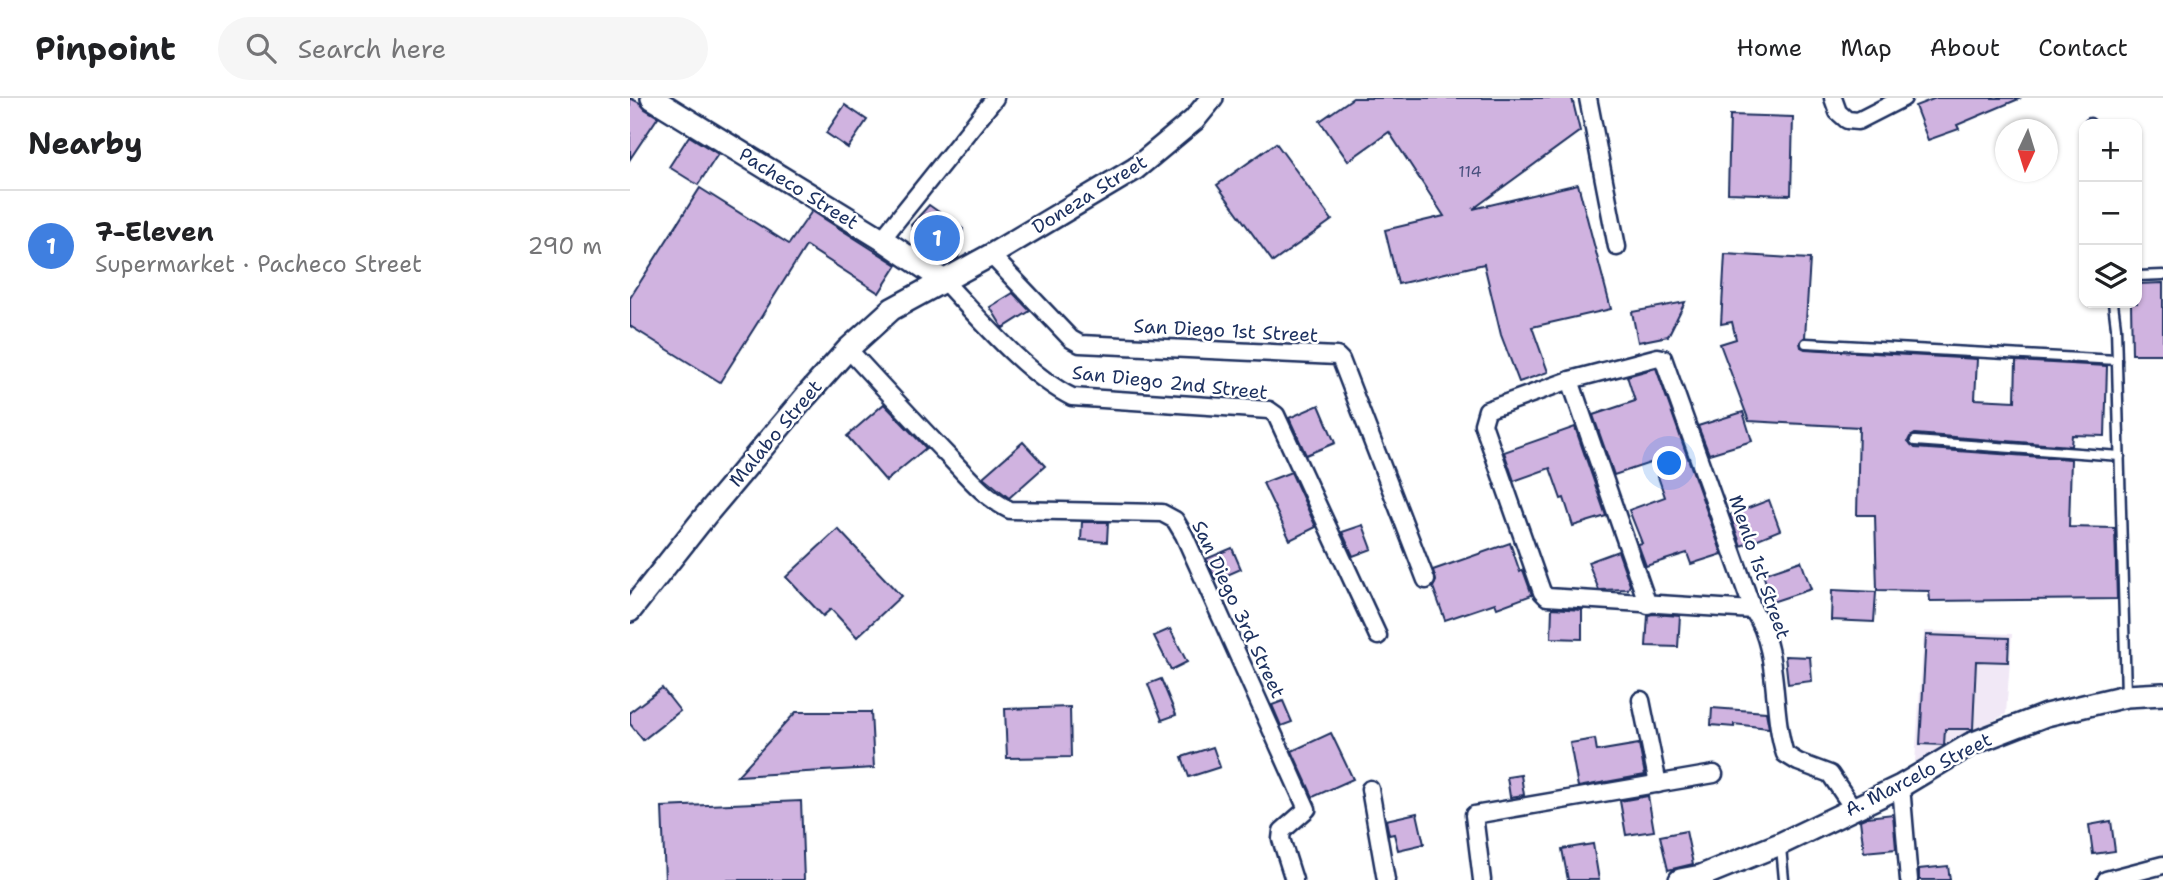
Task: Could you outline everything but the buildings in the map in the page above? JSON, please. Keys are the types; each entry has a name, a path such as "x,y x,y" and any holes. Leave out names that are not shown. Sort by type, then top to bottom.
{"street":[{"name":"Pacheco Street","path":"652,98 882,239 944,281"},
{"path":"882,239 995,98"},
{"name":"Doneza Street","path":"944,281 991,256 1135,169 1194,120 1212,98"},
{"path":"1588,98 1600,147 1617,247"},
{"path":"1836,105 1847,120 1858,121 1903,98"},
{"name":"San Diego 1st Street","path":"991,256 1071,339 1080,344 1337,356 1341,360 1426,580"},
{"name":"Malabo Street","path":"630,611 706,515 848,349 892,309 944,281"},
{"name":"San Diego 2nd Street","path":"944,281 1012,351 1060,391 1072,397 1269,410 1276,415 1378,636"},
{"name":"San Diego 3rd Street","path":"848,349 976,485 998,504 1010,510 1162,513 1175,520 1307,809 1282,831 1281,839 1294,880"},
{"name":"Menlo 1st Street","path":"1570,380 1658,357 1667,362 1753,610 1762,625 1773,673 1780,739 1785,754 1830,774 1853,808"},
{"path":"1648,605 1570,380 1487,410 1483,424 1542,592 1547,597 1648,605 1753,610"},
{"name":"A. Marcelo Street","path":"1680,880 1701,876 1780,844 1900,786 1971,744 2046,715 2126,696 2163,694"},
{"path":"1641,700 1658,784"},
{"path":"1482,880 1474,815 1714,774"},
{"path":"1900,786 1909,880"},
{"path":"1370,789 1386,880"},
{"path":"2106,880 2163,865"}],"lane":[{"path":"2142,276 2163,275"},
{"path":"2113,308 2126,696"},
{"path":"1807,343 2117,360"},
{"path":"1915,441 2120,456"},
{"path":"1780,844 1784,880"}],"shaded area":[{"path":"1924,631 2012,634 2006,714 1915,762"}],"place":[{"name":"7-Eleven","path":"937,238"}]}
